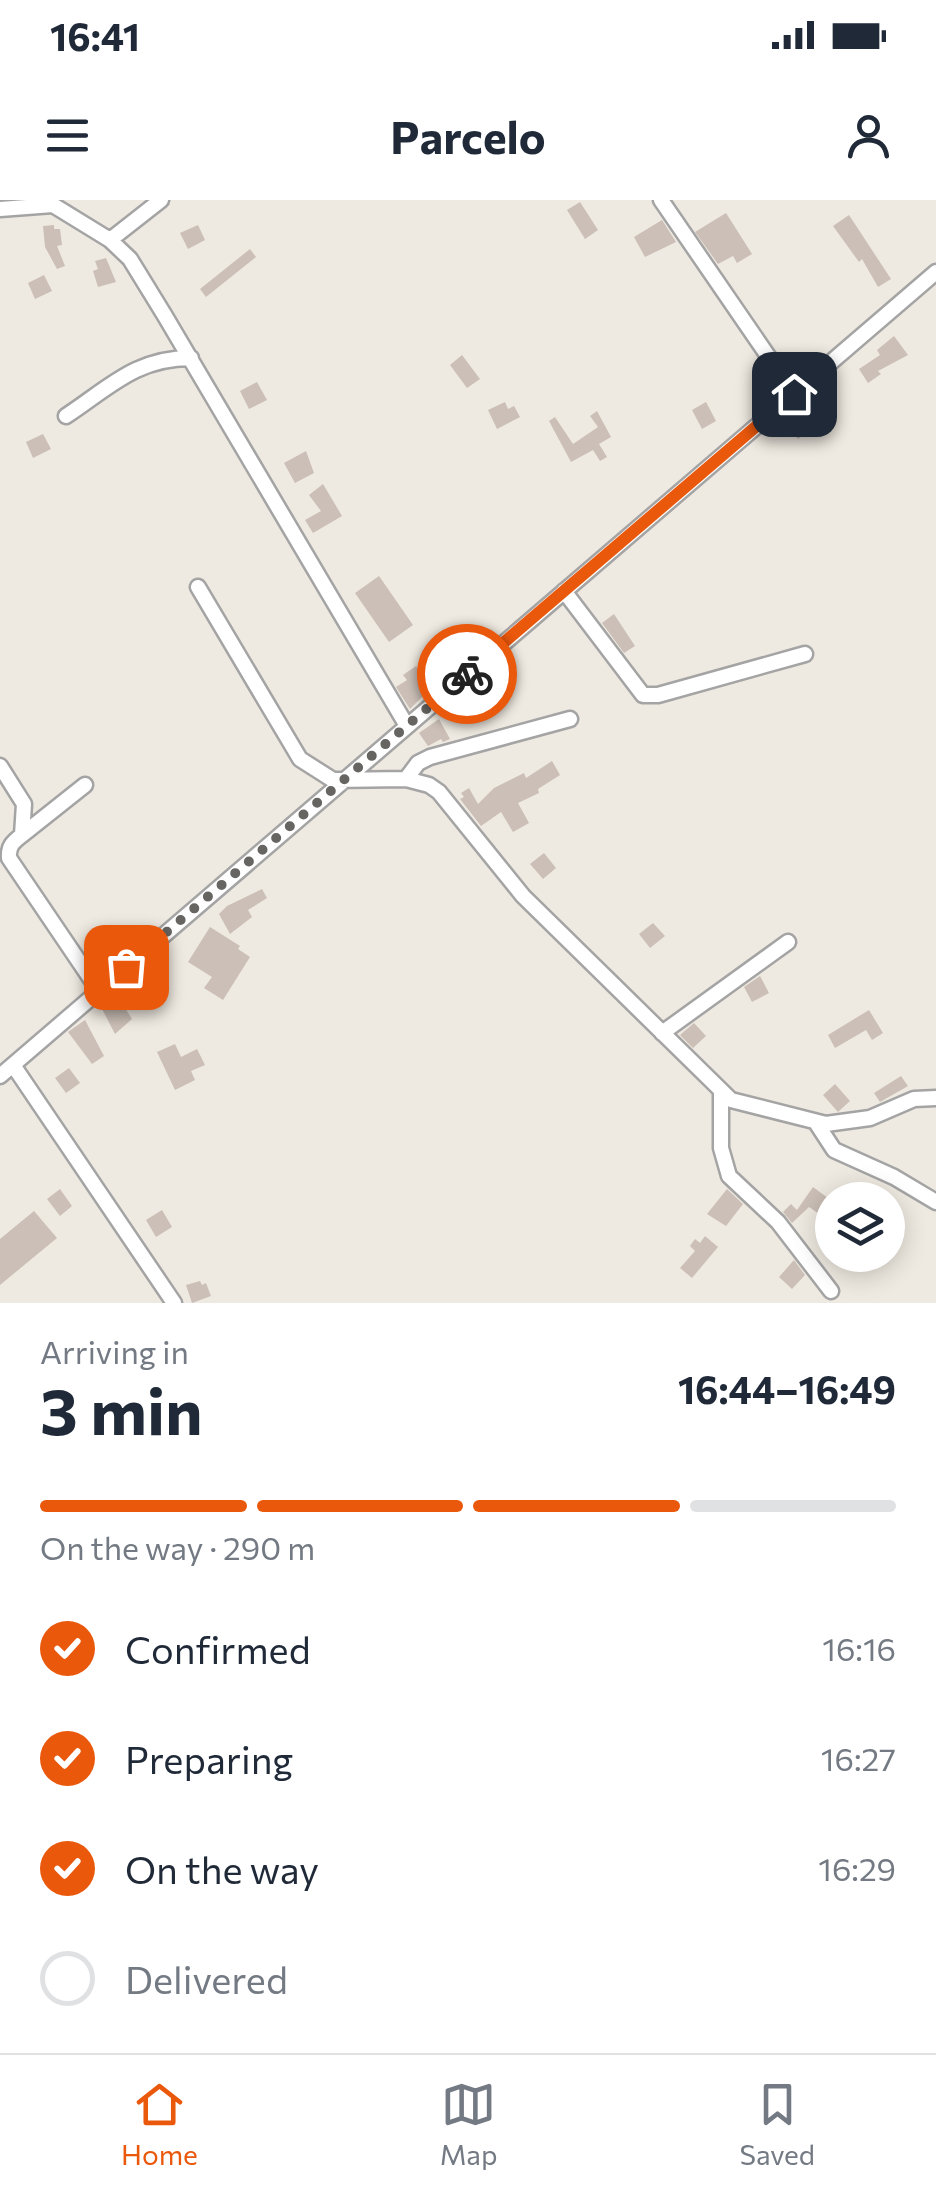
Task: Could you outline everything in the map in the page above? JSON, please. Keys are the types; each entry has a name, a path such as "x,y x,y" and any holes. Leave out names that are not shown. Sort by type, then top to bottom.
{"street":[{"path":"110,240 161,200"},
{"path":"661,200 794,394"},
{"path":"0,208 53,205 110,240 130,259 407,726"},
{"path":"0,1076 936,272"},
{"path":"66,416 140,366 157,360 191,358"},
{"path":"198,587 300,760 326,778 406,780 429,785 439,792 523,896 721,1091 741,1104 815,1120 850,1123 914,1099 936,1098"},
{"path":"564,592 643,695 658,695 806,654"},
{"path":"406,780 418,763 430,758 570,720"},
{"path":"0,766 24,804 22,835"},
{"path":"85,785 13,841 8,850 9,858 99,991"},
{"path":"662,1033 788,942"},
{"path":"12,1065 174,1303"},
{"path":"721,1091 722,1148 729,1176 778,1222 831,1292"},
{"path":"815,1120 834,1150 894,1177 936,1202"}],"building":[{"path":"580,202 598,230 585,239 567,210"},
{"path":"726,213 752,254 737,263 733,256 718,264 695,232"},
{"path":"849,215 891,279 878,287 862,259 859,262 833,226"},
{"path":"662,220 676,242 645,257 634,237"},
{"path":"54,225 54,229 60,229 62,245 57,246 65,266 57,269 45,247 43,226"},
{"path":"198,225 205,240 188,249 180,233"},
{"path":"250,249 256,257 206,297 200,289"},
{"path":"106,258 116,282 98,287 93,271 98,269 95,261"},
{"path":"44,275 52,291 35,299 28,283"},
{"path":"894,336 908,355 878,371 881,374 868,383 859,369 880,355 877,350"},
{"path":"462,355 480,379 467,388 450,365"},
{"path":"257,382 267,400 249,409 240,391"},
{"path":"505,402 508,409 514,406 520,417 497,429 488,410"},
{"path":"706,402 716,421 702,429 692,410"},
{"path":"812,408 820,423 798,439 790,430 803,418 800,414"},
{"path":"597,411 611,437 599,444 607,457 600,461 593,450 571,462 549,421 555,417 573,444 598,427 590,416"},
{"path":"43,434 51,449 33,458 26,442"},
{"path":"306,451 314,473 295,483 284,463"},
{"path":"323,484 342,516 313,533 305,520 321,511 309,495"},
{"path":"379,576 413,625 389,642 355,593"},
{"path":"614,614 635,646 624,653 602,623"},
{"path":"416,666 431,688 410,709 396,687 407,680 403,675"},
{"path":"439,719 450,739 428,746 419,733"},
{"path":"552,761 560,775 538,789 539,793 518,803 529,823 513,832 501,812 481,826 460,799 464,797 461,793 469,788 478,804 494,788 524,773 526,778"},
{"path":"544,853 556,868 543,879 530,864"},
{"path":"262,889 267,898 248,910 252,917 230,934 219,914"},
{"path":"653,923 665,936 650,948 639,934"},
{"path":"210,927 250,957 223,1000 204,988 212,977 188,962"},
{"path":"760,976 769,993 752,1002 744,987"},
{"path":"116,994 132,1019 115,1034 100,1005"},
{"path":"869,1010 883,1033 872,1040 866,1030 835,1048 828,1035"},
{"path":"85,1020 104,1056 92,1064 68,1032"},
{"path":"694,1023 706,1036 693,1048 680,1035"},
{"path":"175,1044 181,1057 197,1049 205,1065 191,1071 195,1080 175,1090 157,1052"},
{"path":"69,1068 80,1083 66,1093 55,1078"},
{"path":"901,1076 908,1086 880,1102 874,1093"},
{"path":"835,1084 850,1101 838,1112 823,1095"},
{"path":"815,1188 815,1211 809,1207 792,1223 783,1212 791,1204 797,1210"},
{"path":"60,1189 72,1206 60,1216 47,1199"},
{"path":"727,1189 743,1204 726,1226 707,1214"},
{"path":"162,1210 172,1227 156,1237 146,1220"},
{"path":"34,1211 57,1238 0,1285 0,1239"},
{"path":"705,1236 718,1247 692,1278 680,1268 695,1251 690,1246 695,1239 700,1243"},
{"path":"794,1260 805,1275 792,1289 779,1277"},
{"path":"200,1281 202,1285 206,1283 211,1296 192,1303 186,1285"}],"way so far":[{"path":"126,967 467,674"}],"route":[{"path":"467,674 794,394"}]}
